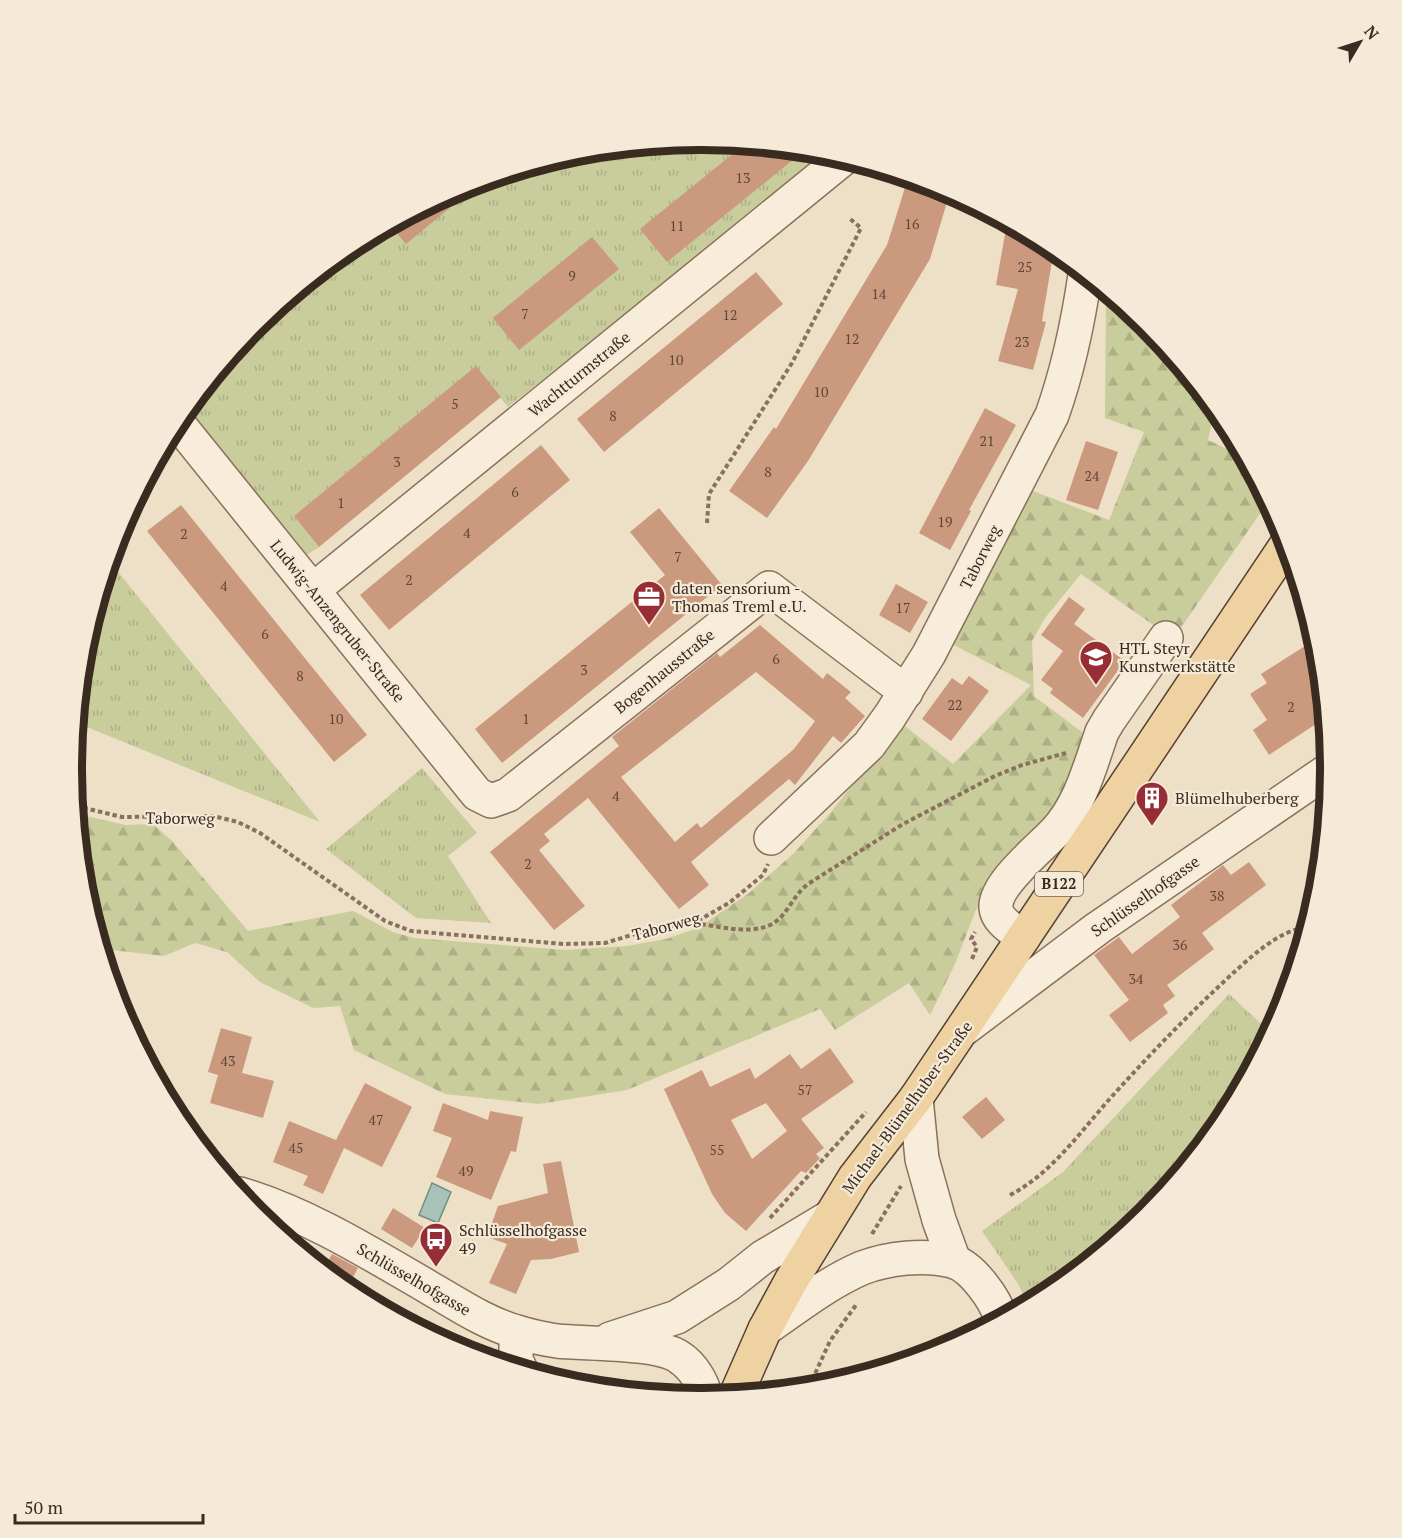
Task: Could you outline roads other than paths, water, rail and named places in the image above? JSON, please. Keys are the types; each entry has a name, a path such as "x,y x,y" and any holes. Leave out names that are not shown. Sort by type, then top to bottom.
{"main road":[{"name":"Michael-Blümelhuber-Straße","path":"740,1386 765,1329 791,1281 855,1177 916,1098 1281,554"}],"street":[{"name":"Wachtturmstraße","path":"313,590 835,165"},
{"name":"Taborweg","path":"771,838 870,745 929,654 1052,416 1071,352 1084,283"},
{"name":"Ludwig-Anzengruber-Straße","path":"184,430 477,794 491,801 508,795"},
{"name":"Bogenhausstraße","path":"508,795 769,588 906,692"},
{"path":"1023,938 999,918 996,909 997,899 1019,868 1058,829 1072,810 1109,720 1166,638"},
{"name":"Schlüsselhofgasse","path":"963,1029 1098,928 1320,776"},
{"path":"916,1098 922,1159 939,1220 954,1261"},
{"name":"Schlüsselhofgasse","path":"257,1199 337,1234 483,1319 516,1332 555,1341 658,1349 678,1356 691,1368 704,1388"},
{"name":"Schlüsselhofgasse","path":"594,1343 677,1317 729,1284 763,1257 830,1217"},
{"path":"765,1329 845,1276 863,1268 896,1260 954,1261 970,1272 987,1291 997,1312"},
{"path":"516,1332 516,1359"}],"place":[{"name":"daten sensorium - Thomas Treml e.U.","path":"649,626"},
{"name":"HTL Steyr Kunstwerkstätte","path":"1096,686"},
{"name":"Blümelhuberberg","path":"1152,827"},
{"name":"Schlüsselhofgasse 49","path":"436,1268"}]}
